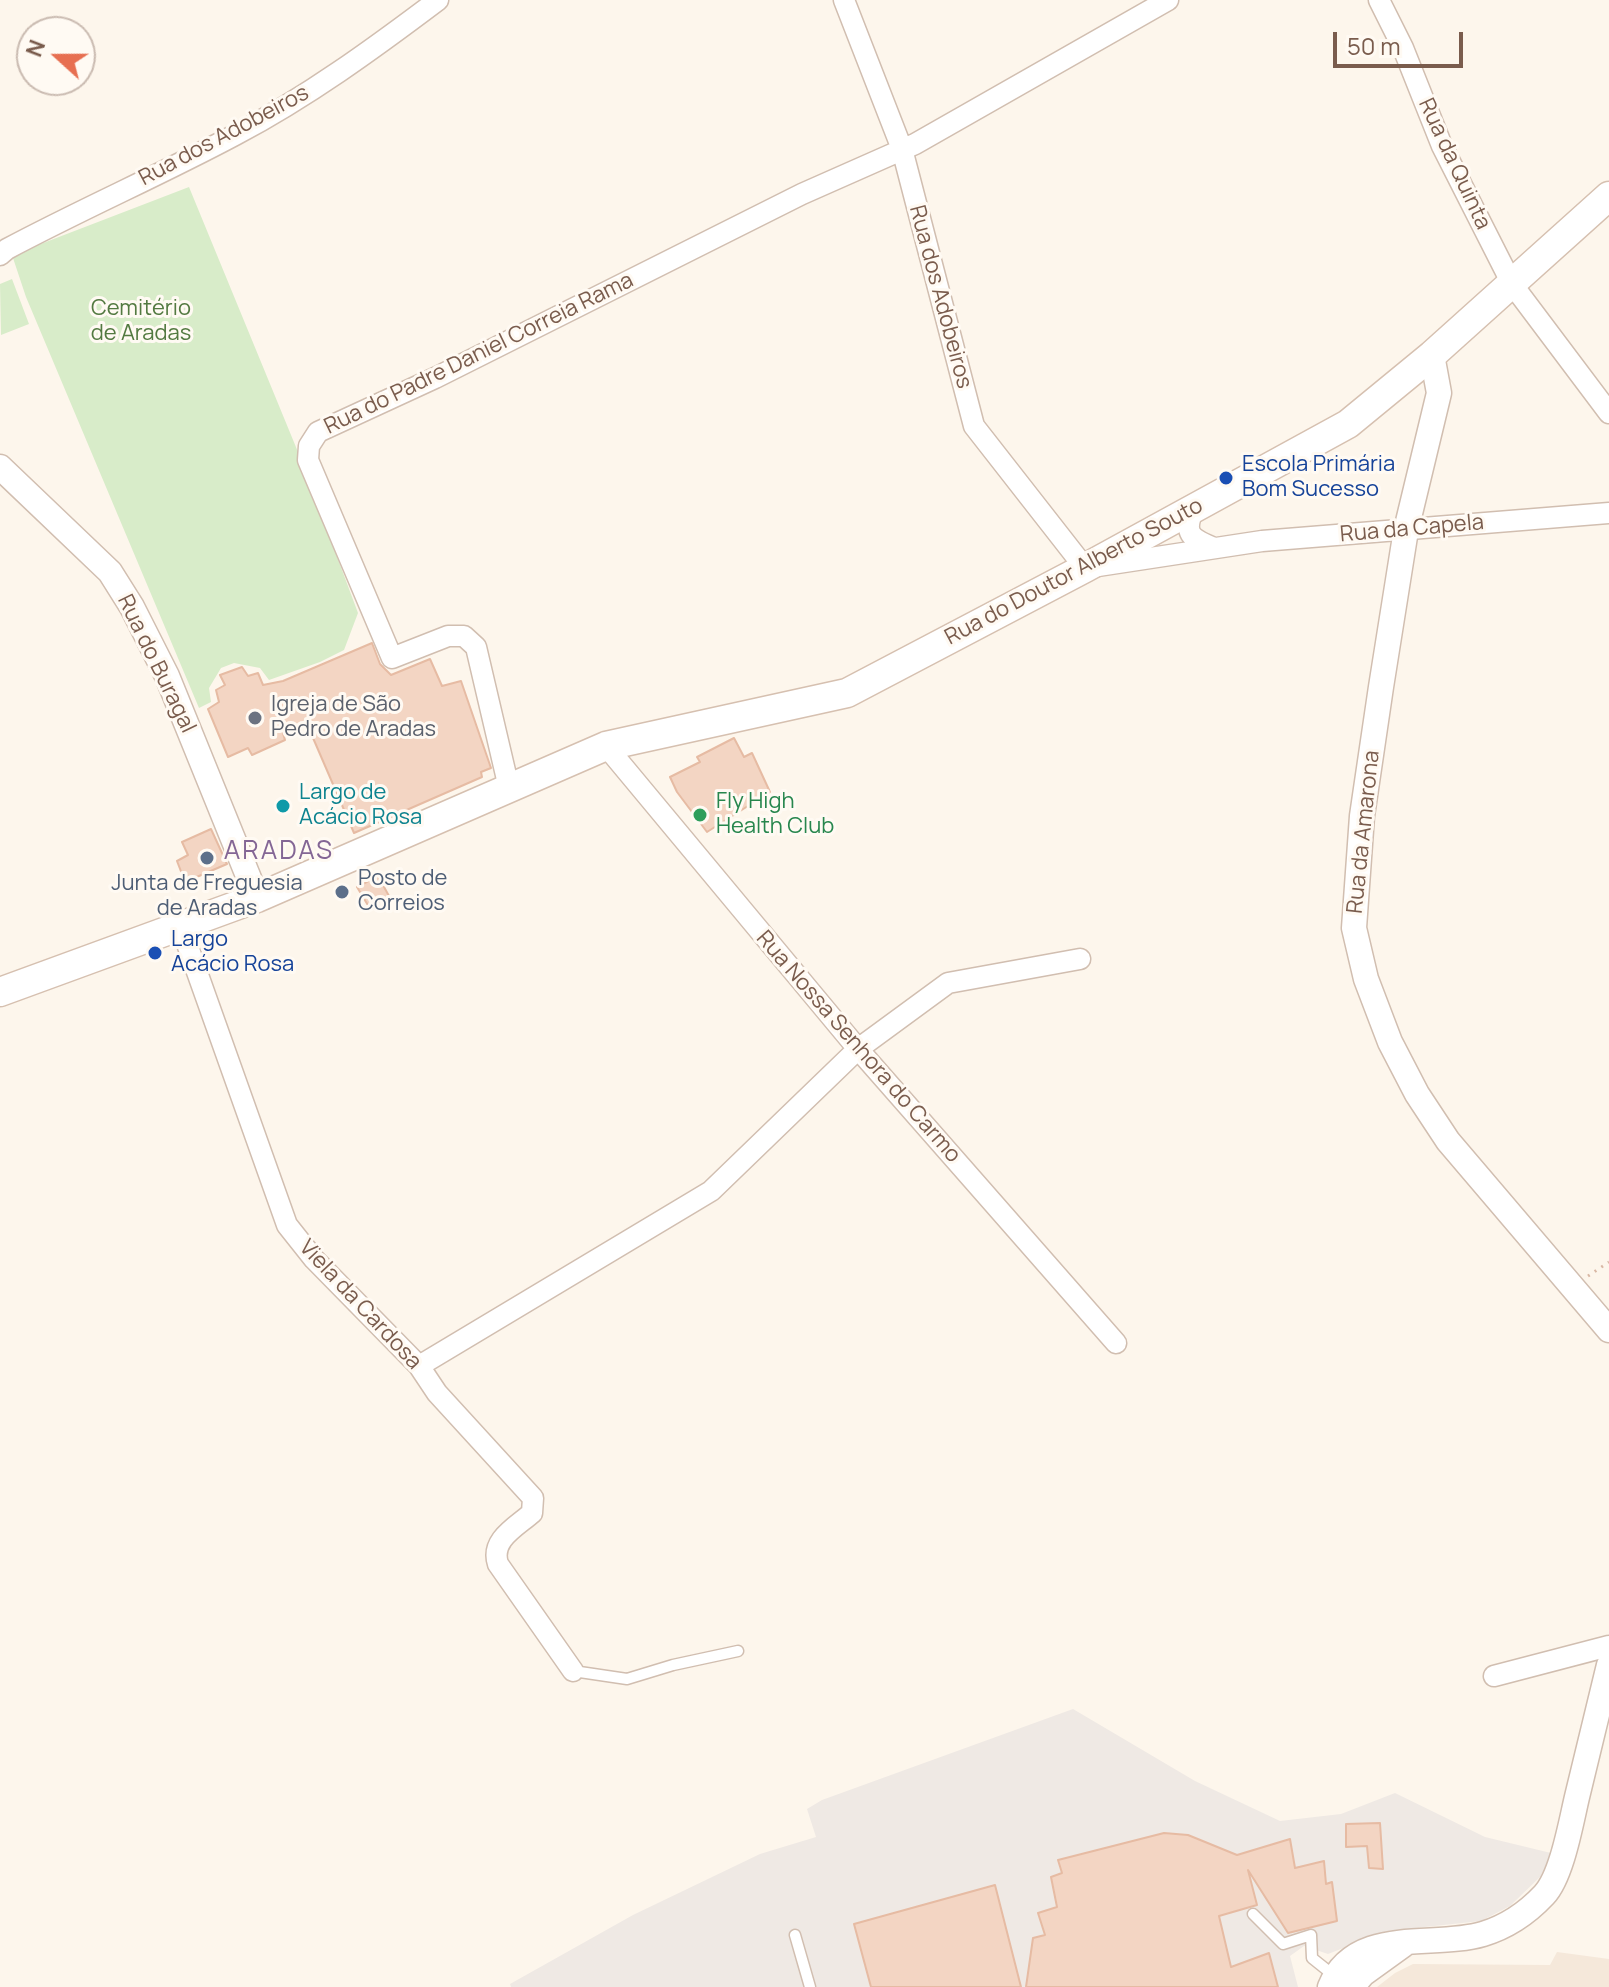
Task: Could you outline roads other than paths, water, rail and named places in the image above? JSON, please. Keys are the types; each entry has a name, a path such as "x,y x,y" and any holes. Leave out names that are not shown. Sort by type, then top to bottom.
{"main road":[{"name":"Rua do Doutor Alberto Souto","path":"509,788 606,746 847,693 1085,568 1348,424 1432,355 1609,196"},
{"path":"0,992 257,898 509,788"}],"street":[{"name":"Rua dos Adobeiros","path":"0,255 63,219 261,120 322,84 438,0"},
{"name":"Rua dos Adobeiros","path":"844,0 902,149 974,426 1085,568"},
{"path":"902,149 1168,0"},
{"name":"Rua da Quinta","path":"1379,0 1403,48 1442,146 1512,284 1609,413"},
{"name":"Rua do Padre Daniel Correia Rama","path":"509,788 476,647 464,636 448,636 392,658 308,460 309,446 318,432 435,378 802,194 902,149"},
{"name":"Rua da Amarona","path":"1432,355 1439,393 1406,530 1362,816 1354,928 1363,966 1390,1042 1417,1094 1448,1141 1609,1330"},
{"name":"Rua do Buragal","path":"0,467 110,572 132,607 167,676 257,898"},
{"path":"1194,508 1188,522 1188,532 1195,540 1214,548"},
{"name":"Rua da Capela","path":"1085,568 1262,541 1609,513"},
{"name":"Rua Nossa Senhora do Carmo","path":"606,746 858,1049 1116,1343"},
{"name":"Viela da Cardosa","path":"181,927 287,1225 314,1259 419,1366 437,1393 533,1498 532,1513 497,1543 495,1554 498,1564 573,1671"},
{"path":"419,1366 711,1191 858,1049 948,983 1080,959"},
{"path":"1494,1676 1609,1646"},
{"path":"1341,1984 1363,1974 1407,1943 1482,1934 1512,1921 1547,1893 1563,1855 1609,1665"}],"lane":[{"path":"573,1671 627,1679 738,1651"},
{"path":"1253,1914 1283,1944 1311,1935 1312,1958 1341,1984"},
{"path":"795,1935 810,1987"}],"place":[{"name":"Escola Primária Bom Sucesso","path":"1226,478"},
{"name":"Igreja de São Pedro de Aradas","path":"255,718"},
{"name":"Largo de Acácio Rosa","path":"283,806"},
{"name":"Fly High Health Club","path":"700,815"},
{"name":"Junta de Freguesia de Aradas","path":"207,858"},
{"name":"Posto de Correios","path":"342,892"},
{"name":"Largo Acácio Rosa","path":"155,953"}],"district":[{"name":"ARADAS","path":"279,852"}],"park label":[{"name":"Cemitério de Aradas","path":"141,322"}]}
